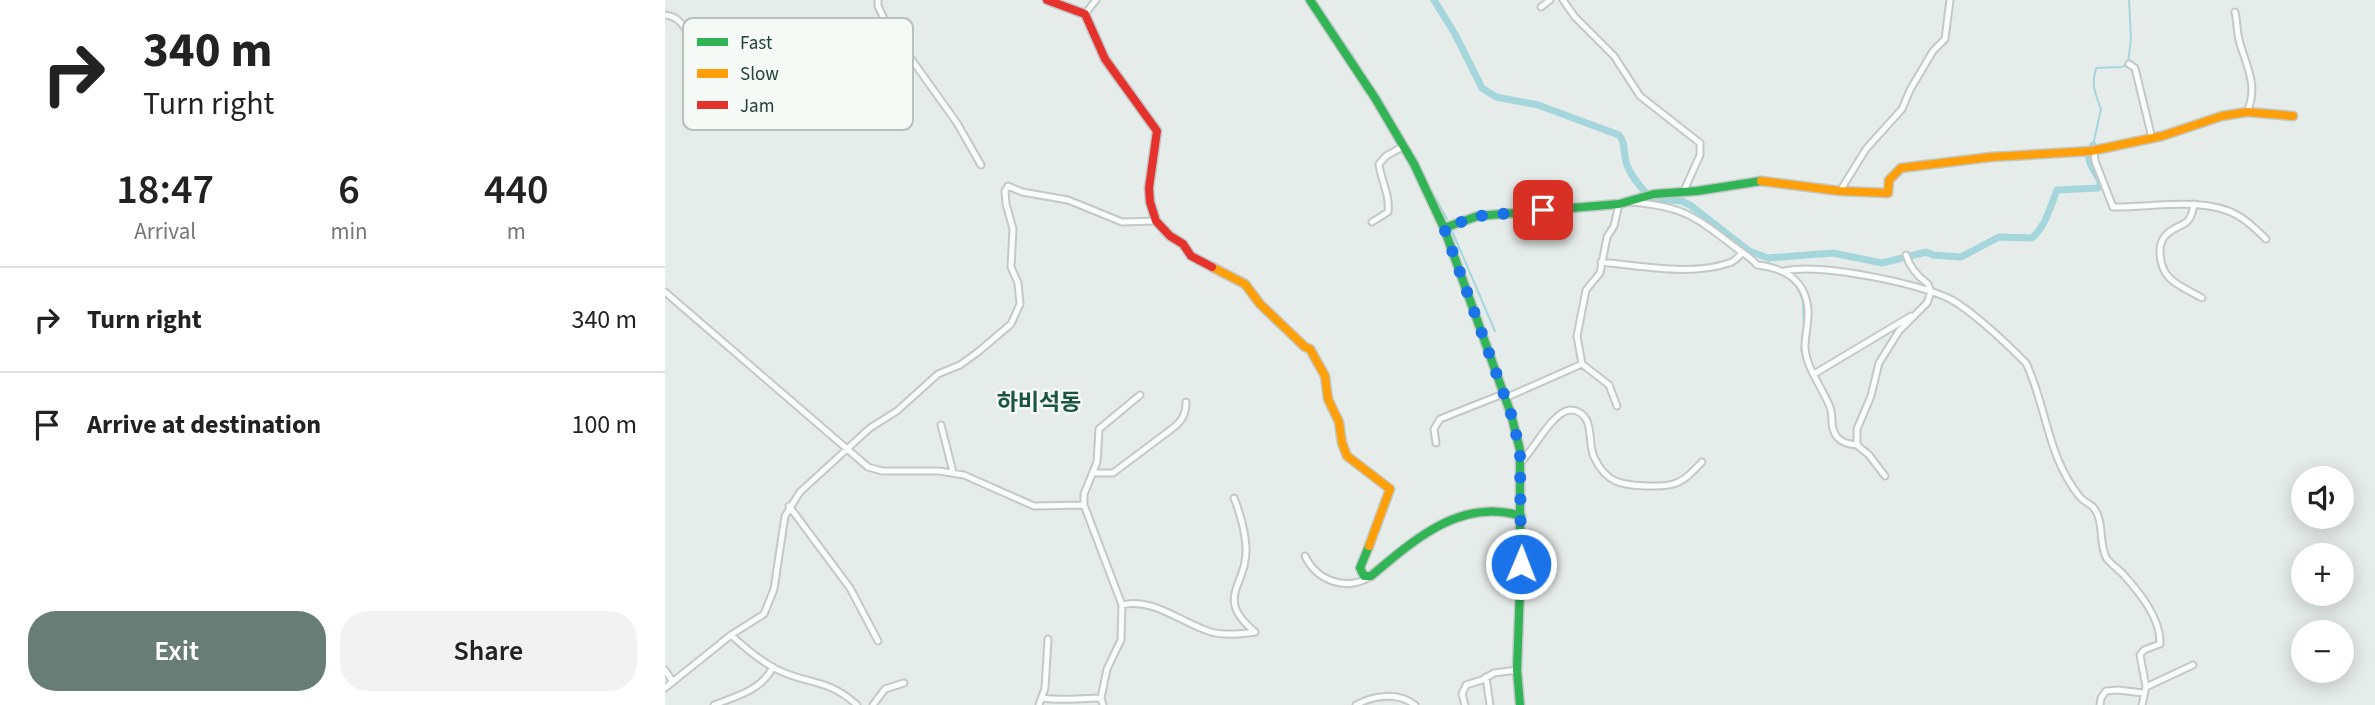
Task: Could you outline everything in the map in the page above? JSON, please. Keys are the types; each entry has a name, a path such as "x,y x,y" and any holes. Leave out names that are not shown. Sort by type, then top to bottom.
{"street":[{"path":"878,0 884,18"},
{"path":"1047,0 1085,14 1103,56 1122,86 1157,131 1149,188 1156,221 1170,236 1183,244 1191,256 1245,284 1260,304 1305,347 1310,348 1321,367 1328,399 1339,422 1347,456 1390,492 1360,568 1364,576 1371,576"},
{"path":"1085,14 1096,0"},
{"path":"1310,0 1404,146 1444,228 1504,396 1520,450 1517,670 1520,705"},
{"path":"1541,7 1550,0"},
{"path":"1563,0 1575,17 1613,56 1640,96 1700,143 1700,155 1683,193"},
{"path":"1840,191 1866,149 1902,109 1933,51 1945,38 1950,0"},
{"path":"2235,12 2239,40 2253,87 2247,112"},
{"path":"665,15 683,26"},
{"path":"913,61 957,123 981,165"},
{"path":"2129,64 2135,68 2151,138"},
{"path":"1623,203 1654,194 1683,193 1756,180 1840,191 1888,193 1889,180 1901,169 1991,156 2090,151 2151,138 2222,116 2247,112 2294,116"},
{"path":"1372,222 1388,212 1389,199 1379,164 1386,156 1404,146"},
{"path":"2090,151 2113,207 2193,204 2227,210 2266,239"},
{"path":"665,688 731,635 764,614 774,589 785,516 800,492 870,428 917,395 939,374 960,365 1011,324 1020,304 1018,283 1011,267 1013,229 1006,204 1005,191 1008,186 1022,192 1067,200 1122,222 1156,221"},
{"path":"1444,228 1478,216 1623,203 1656,204 1693,215 1751,258 1756,265 1785,271 1801,285 1808,309 1805,348 1831,411 1831,426 1840,440 1857,445 1869,455 1885,476"},
{"path":"1617,406 1609,385 1581,364 1577,336 1586,290 1599,273 1623,203"},
{"path":"2193,204 2192,218 2166,235 2160,244 2160,264 2180,288 2201,298"},
{"path":"1601,262 1694,268 1732,263 1742,253"},
{"path":"1857,445 1857,429 1871,396 1879,363 1899,331 1927,303 1930,292 1928,284 1918,277 1907,258"},
{"path":"1785,271 1807,268 1901,282 1952,300 2027,363 2050,442 2078,495 2093,507 2106,557 2136,589 2160,637 2159,644 2144,650 2140,655 2145,690 2142,705"},
{"path":"665,292 868,467 882,471 953,472 988,484 1034,506 1084,505"},
{"path":"1814,374 1917,313"},
{"path":"1436,443 1434,429 1440,419 1581,364"},
{"path":"1048,639 1041,702 1073,698 1102,702 1107,668 1121,640 1122,605 1084,505 1084,494 1099,452 1099,429 1140,395"},
{"path":"1093,472 1113,473 1181,422 1186,412 1186,402"},
{"path":"1520,463 1532,451 1549,424 1566,411 1574,410 1588,422 1595,460 1603,471 1619,484 1673,484 1702,462"},
{"path":"941,425 953,472"},
{"path":"1122,605 1135,602 1147,605 1221,634 1255,632 1239,617 1234,603 1246,547 1234,498"},
{"path":"789,506 850,588 878,641"},
{"path":"1305,556 1310,568 1326,579 1345,584 1356,583 1371,576 1409,544 1468,513 1495,510 1514,512 1521,516"},
{"path":"731,635 749,652 773,667 833,687 856,705"},
{"path":"2100,705 2106,691 2145,690 2193,666"},
{"path":"714,705 752,690 773,667"},
{"path":"665,670 673,682"},
{"path":"1465,705 1463,689 1466,685 1494,673 1517,670"},
{"path":"1486,677 1490,705"},
{"path":"873,705 885,689 904,683"},
{"path":"1356,705 1369,698 1381,696 1407,700 1415,705"}],"waterway":[{"path":"1434,0 1455,34 1482,88 1496,97 1538,105 1619,135 1623,141 1630,172 1652,199 1681,201 1690,205 1749,251 1768,258 1833,253 1882,263 1926,252 1961,257 1999,237 2032,238 2044,222 2057,190 2098,188 2101,183 2089,160 2093,145"},
{"path":"2093,145 2101,109 2095,94 2096,68 2122,67 2128,63 2131,39 2129,0"},
{"path":"1351,53 1357,63"},
{"path":"1432,192 1447,219"},
{"path":"1452,231 1495,331"},
{"path":"1768,258 1769,265"},
{"path":"1797,286 1803,301 1804,329"},
{"path":"1801,350 1803,341"}],"traffic: fast":[{"path":"1310,0 1375,98 1414,164 1444,228 1511,414 1520,450 1517,670 1520,705"},
{"path":"1444,228 1478,216 1619,204 1654,194 1697,191 1761,181"},
{"path":"1369,546 1360,568 1364,576 1371,576 1422,536 1459,517 1478,512 1521,516"}],"traffic: slow":[{"path":"1761,181 1840,191 1888,193 1889,180 1901,168 1991,157 2091,151 2162,136 2222,116 2247,112 2293,116"},
{"path":"1212,267 1245,284 1260,304 1310,349 1325,376 1328,399 1339,422 1347,456 1390,489 1369,546"}],"traffic: jam":[{"path":"1047,0 1085,14 1105,59 1157,131 1149,188 1156,221 1170,236 1183,244 1191,256 1212,267"}],"district":[{"name":"하비석동","path":"1039,402"}],"route":[{"path":"1521,564 1520,450 1511,414 1444,228 1478,216 1543,210"}]}
